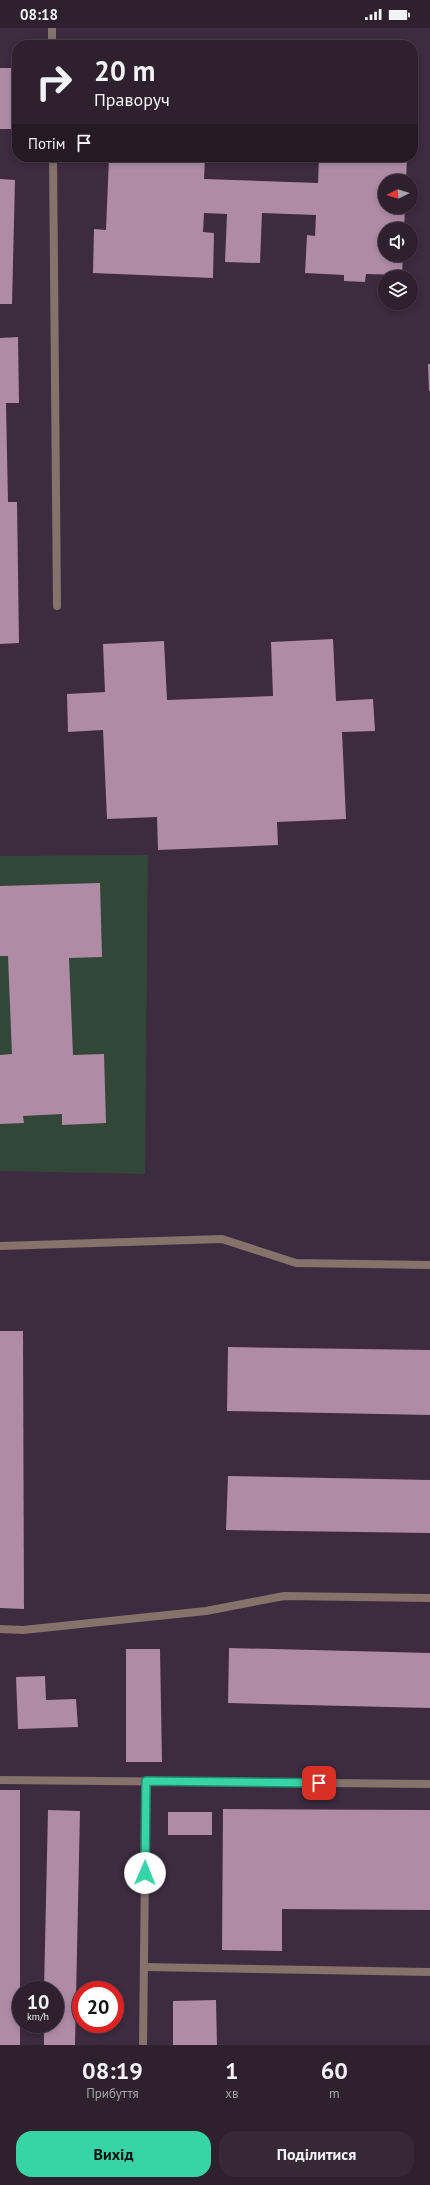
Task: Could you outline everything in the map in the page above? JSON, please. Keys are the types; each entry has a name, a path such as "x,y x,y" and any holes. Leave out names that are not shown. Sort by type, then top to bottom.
{"lane":[{"path":"52,28 52,40"},
{"path":"53,162 57,606"},
{"path":"0,1246 222,1239 296,1263 430,1265"},
{"path":"0,1629 23,1630 206,1611 284,1596 430,1598"},
{"path":"0,1780 430,1784"},
{"path":"143,2045 146,1781"},
{"path":"144,1967 430,1972"}],"green space":[{"path":"148,855 145,1174 0,1171 0,856"}],"building":[{"path":"0,68 12,68 12,129 0,129"},
{"path":"109,162 205,162 204,179 318,183 319,162 407,162 406,174 378,174 378,214 405,214 404,222 378,222 378,262 403,262 402,270 378,270 378,274 366,274 365,282 344,281 344,275 305,273 307,235 315,236 316,215 262,213 260,263 225,262 227,214 204,213 203,232 214,233 213,278 93,273 94,229 106,230"},
{"path":"0,179 15,180 12,304 0,304"},
{"path":"18,337 19,403 6,403 8,502 17,502 19,643 0,644 0,338"},
{"path":"428,364 430,364 430,391 429,391"},
{"path":"333,639 336,701 373,699 375,731 342,732 346,819 277,822 278,845 158,850 157,817 107,819 103,730 68,732 67,694 105,692 103,644 164,641 167,700 273,696 271,642"},
{"path":"100,883 102,957 69,958 73,1055 104,1054 106,1123 62,1125 62,1114 23,1116 24,1123 0,1124 0,1055 12,1054 8,956 0,956 0,886"},
{"path":"0,1331 23,1331 24,1609 0,1608"},
{"path":"228,1347 430,1350 430,1415 227,1411"},
{"path":"228,1476 430,1480 430,1533 226,1530"},
{"path":"229,1648 430,1653 430,1708 228,1703"},
{"path":"126,1649 160,1649 162,1762 126,1762"},
{"path":"45,1676 46,1700 76,1699 78,1727 18,1729 16,1677"},
{"path":"0,1790 20,1790 20,1981 12,1981 12,2033 20,2033 20,2045 0,2045"},
{"path":"223,1809 430,1810 430,1910 282,1909 282,1951 222,1950"},
{"path":"48,1810 80,1811 76,1981 72,1981 72,2033 75,2033 75,2045 44,2045 44,2033 64,2033 64,1981 44,1981"},
{"path":"168,1812 212,1812 212,1835 168,1835"},
{"path":"216,2000 217,2045 173,2045 173,2001"}],"route":[{"path":"145,1873 146,1781 319,1783"}]}
